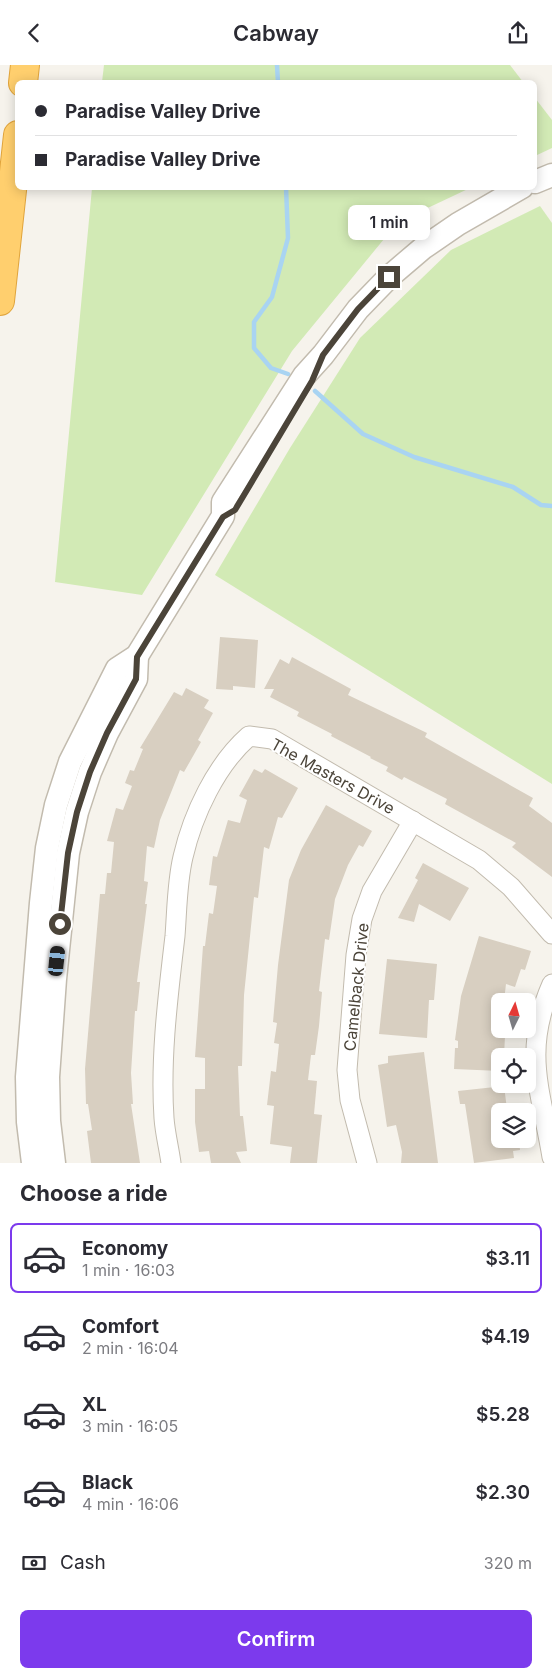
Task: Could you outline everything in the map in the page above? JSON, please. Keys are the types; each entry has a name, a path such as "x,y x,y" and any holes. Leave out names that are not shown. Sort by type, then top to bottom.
{"highway":[{"path":"23,80 24,65"},
{"path":"0,301 15,163"}],"street":[{"path":"537,181 552,175"},
{"path":"33,1163 28,1122 27,1077 41,903 47,849 56,805 70,762 117,669 137,657 223,517 222,501 304,376 323,355 358,309 389,277 423,248 479,211 517,190"},
{"path":"54,1163 49,1121 48,1077 55,979 68,853 77,812 90,772 107,733 136,679 137,657"},
{"name":"The Masters Drive","path":"171,1163 164,1120 163,1086 171,972 183,858 195,818 234,749 250,736 272,739 479,860 510,887 552,934"},
{"name":"Camelback Drive","path":"367,1163 350,1100 347,1070 356,955 362,919 372,891 413,821"},
{"path":"552,983 544,1002 536,1035 535,1069 552,1157"}],"green space":[{"path":"104,65 510,65 521,80 102,80"},
{"path":"537,101 552,120 552,148 537,155"},
{"path":"92,190 466,190 398,222 292,351 142,595 55,582"},
{"path":"540,206 552,223 552,784 215,575 290,448 360,338 451,250"}],"building":[{"path":"220,637 258,640 255,688 233,686 233,690 216,689"},
{"path":"292,657 351,689 348,695 427,733 425,737 533,798 529,806 552,823 552,877 512,847 516,843 445,804 447,799 404,777 402,780 386,771 388,767 297,716 299,712 270,697 274,689 264,689 280,659 289,664"},
{"path":"186,688 209,700 204,708 213,713 198,740 201,742 184,772 180,770 160,820 154,848 147,846 144,881 148,882 145,904 147,904 137,982 140,982 137,1011 135,1011 131,1073 133,1104 131,1104 140,1163 91,1163 87,1131 92,1130 88,1104 86,1104 85,1069 100,894 105,894 107,873 111,873 114,842 107,841 116,808 123,810 132,786 125,783 130,770 134,771 143,749 140,748 174,692 182,696"},
{"path":"254,769 262,773 265,769 298,788 282,818 278,817 269,849 264,847 258,898 254,897 244,995 242,1066 238,1066 240,1116 243,1116 247,1151 236,1152 241,1163 211,1163 209,1151 199,1152 195,1122 195,1089 205,1089 205,1058 195,1057 203,946 205,946 209,913 213,914 217,886 209,885 213,856 217,857 228,820 240,823 247,800 239,796"},
{"path":"326,805 372,831 363,847 359,845 348,865 335,899 329,940 325,939 319,991 322,992 319,1026 315,1055 311,1055 308,1080 317,1081 314,1114 322,1115 317,1163 290,1163 292,1147 270,1144 274,1106 267,1105 271,1071 276,1072 279,1044 274,1043 277,1023 273,1022 278,965 289,880 301,850"},
{"path":"423,863 469,888 450,921 419,904 414,922 398,918 418,880 415,878"},
{"path":"479,936 531,951 525,970 521,969 515,987 506,984 505,993 491,993 491,1038 505,1038 504,1048 491,1048 491,1071 454,1069 455,1048 458,1048 458,1041 455,1040 461,996"},
{"path":"387,959 437,964 434,1000 429,1000 427,1038 379,1034"},
{"path":"424,1052 438,1163 401,1163 402,1152 396,1125 387,1127 378,1065 388,1063 388,1056"},
{"path":"491,1087 491,1093 505,1093 506,1103 491,1103 491,1148 520,1148 520,1150 513,1151 514,1158 474,1163 465,1104 460,1104 458,1091"}],"waterway":[{"path":"277,65 278,80"},
{"path":"286,190 288,238 272,297 254,322 254,348 271,368 288,374"},
{"path":"315,391 363,434 414,457 513,487 541,505 552,506"}],"route":[{"path":"60,924 68,853 77,812 90,772 107,733 136,679 137,657 223,517 235,510 312,381 323,355 358,309 389,277"}]}
